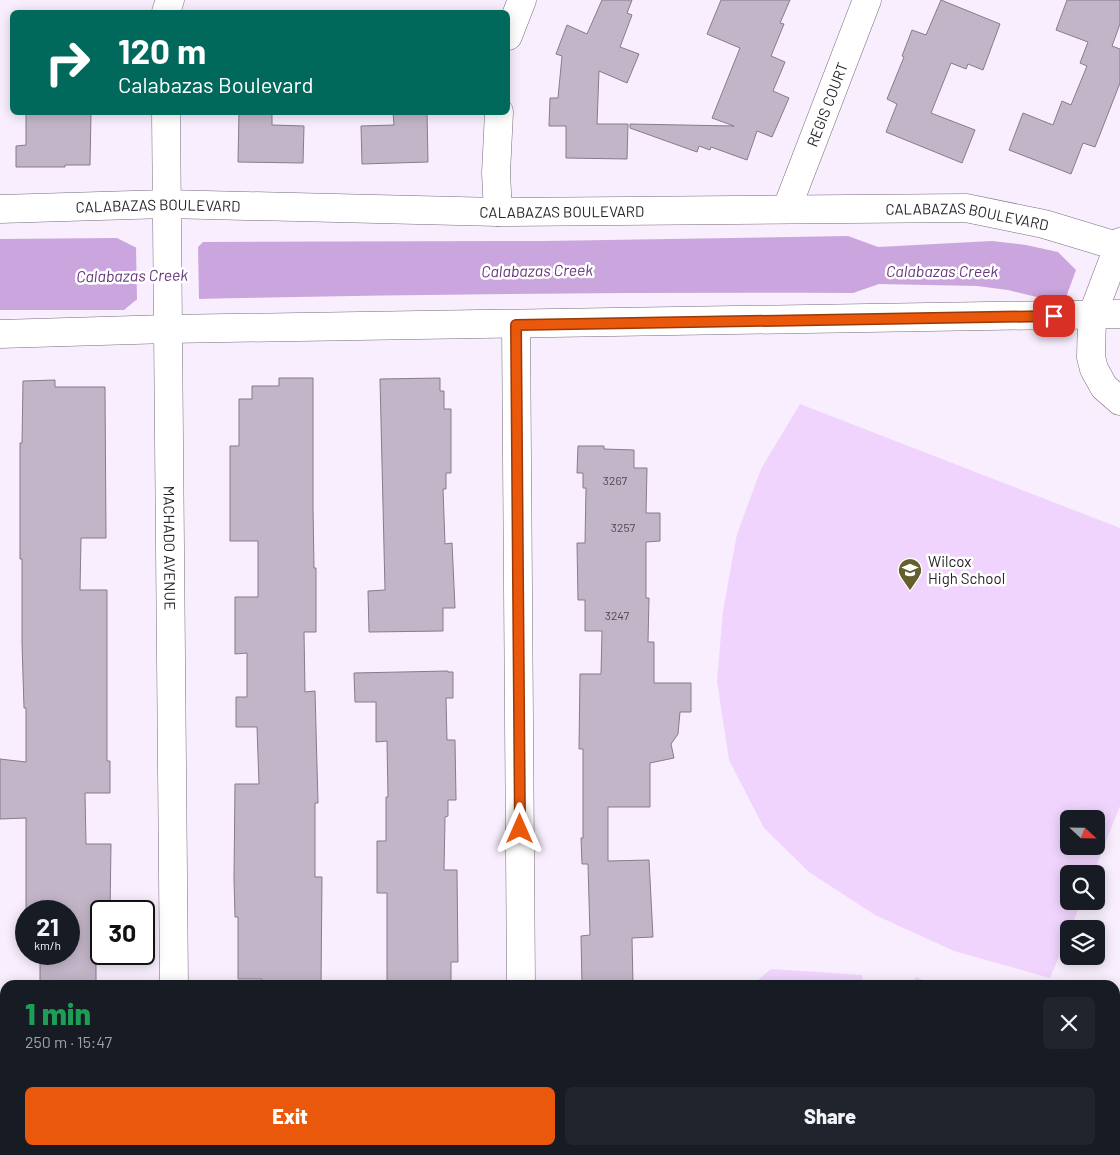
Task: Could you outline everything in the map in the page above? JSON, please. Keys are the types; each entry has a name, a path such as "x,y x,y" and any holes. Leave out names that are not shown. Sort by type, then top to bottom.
{"street":[{"path":"510,31 522,0"},
{"name":"REGIS COURT","path":"786,208 867,0"},
{"name":"MACHADO AVENUE","path":"166,115 174,980"},
{"path":"498,212 496,173 499,115"},
{"name":"CALABAZAS BOULEVARD","path":"0,208 166,204 498,212 786,208 966,208 1044,224 1119,246"},
{"path":"1119,246 1092,316 1091,357 1094,369 1104,387 1120,401"},
{"path":"0,334 168,329 1092,316 1120,314"},
{"path":"516,325 521,980"}],"shaded area":[{"name":"Wilcox High School","path":"800,404 1120,528 1120,806 1105,844 1105,810 1060,810 1060,855 1101,855 1097,865 1060,865 1060,910 1078,910 1074,920 1060,920 1060,954 1050,978 954,951 875,915 809,872 764,828 729,760 717,681 723,611 737,534 761,469"},
{"path":"771,969 862,975 863,980 758,980"}],"water":[{"path":"848,236 878,247 992,241 1026,245 1058,252 1076,270 1065,300 1041,298 1008,290 977,286 879,284 853,293 280,297 136,300 124,310 0,310 0,239 117,238 137,248 196,249 203,242 544,241"}],"pier":[{"name":"Calabazas Creek","path":"198,245 199,300 137,301 136,246"}],"building":[{"path":"602,0 632,0 627,13 632,15 620,47 639,54 627,83 599,71 597,124 628,124 627,159 566,158 566,126 549,126 550,98 558,98 562,56 556,54 567,25 587,34"},
{"path":"721,0 790,0 780,23 784,24 771,56 785,62 773,91 789,98 772,137 757,131 747,160 711,147 710,150 699,146 697,152 630,128 630,124 734,126 712,118 740,48 707,34"},
{"path":"941,0 1000,24 983,70 968,64 966,69 951,63 931,113 975,130 962,163 886,132 897,104 887,99 904,57 902,56 912,30 926,35"},
{"path":"1067,0 1120,0 1120,24 1112,46 1120,49 1120,83 1095,147 1083,143 1071,174 1009,150 1023,113 1053,125 1062,101 1071,105 1087,66 1080,63 1088,42 1056,30"},
{"path":"26,115 91,115 90,165 16,167 16,146 26,145"},
{"path":"239,115 272,115 272,125 304,126 303,163 238,162"},
{"path":"393,115 427,115 428,162 362,164 361,126 394,125"},
{"path":"279,378 313,378 313,507 314,568 316,568 316,632 304,632 305,692 315,691 318,803 315,803 315,877 322,877 321,980 238,979 238,917 235,917 234,878 235,784 259,784 257,727 236,727 236,697 247,697 247,653 235,654 235,597 258,597 258,541 230,541 230,446 239,446 239,399 252,399 252,386 279,386"},
{"path":"440,378 440,391 444,391 444,409 451,409 451,473 446,473 446,489 443,489 445,544 452,543 455,608 443,608 443,631 369,632 368,591 385,590 380,379"},
{"path":"55,380 55,387 105,387 106,538 81,538 80,590 107,590 107,761 110,761 110,793 85,793 86,844 111,844 110,900 90,900 90,965 96,965 96,980 40,980 40,965 80,965 80,900 26,900 26,818 0,819 0,759 26,762 26,708 24,708 22,643 22,559 20,559 20,443 22,443 23,381"},
{"path":"578,446 604,446 604,449 634,450 634,468 647,468 646,513 660,513 660,541 646,542 646,598 649,598 648,642 654,642 654,683 691,683 691,712 680,712 678,734 671,744 674,758 650,763 650,807 608,807 608,861 649,860 653,937 632,938 633,980 582,980 581,936 590,935 588,864 582,864 581,838 583,838 583,749 579,749 580,674 601,674 602,631 585,631 585,600 578,600 577,543 585,543 586,488 583,488 583,473 577,473"},
{"path":"453,672 453,698 446,698 447,740 455,740 456,800 448,800 448,816 445,817 444,870 457,870 458,962 451,962 451,980 387,980 387,893 377,893 377,841 386,841 386,797 388,797 387,741 376,742 376,702 355,702 354,673"}],"place":[{"name":"Wilcox High School","path":"910,591"}],"route":[{"path":"520,829 516,325 1054,316"}]}
